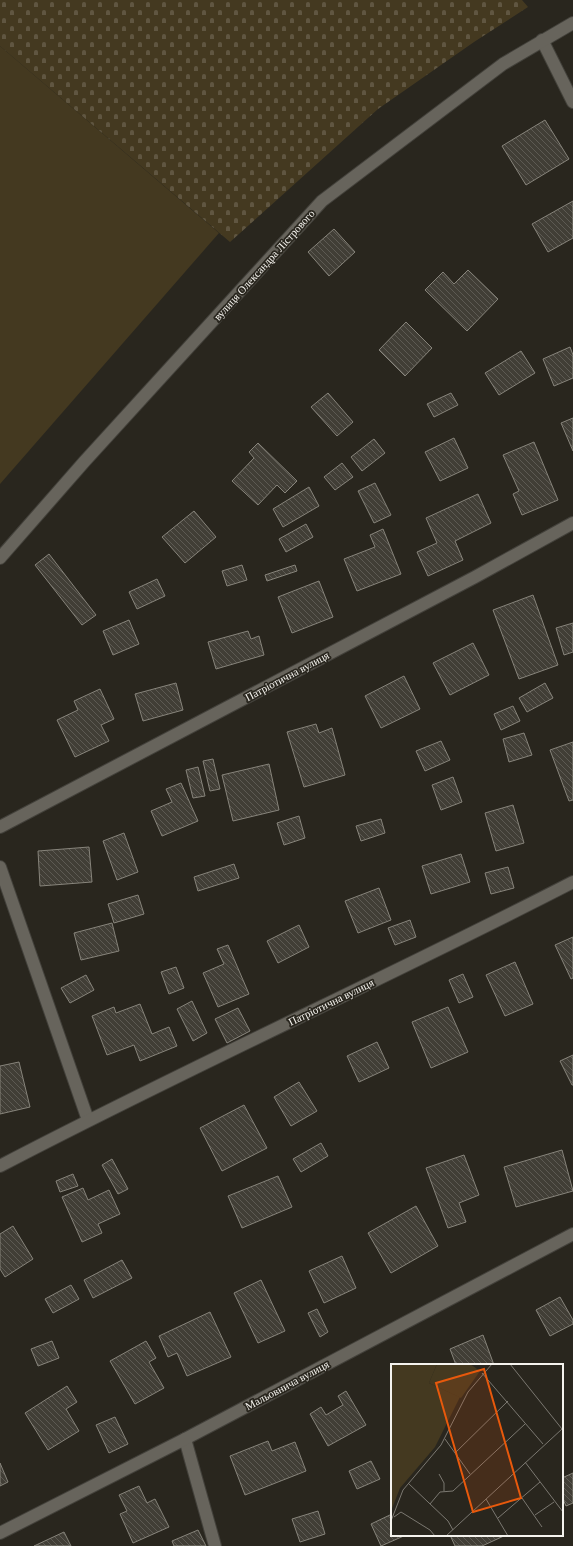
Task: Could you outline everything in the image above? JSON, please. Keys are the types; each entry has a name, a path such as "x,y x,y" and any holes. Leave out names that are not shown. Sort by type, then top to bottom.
{"street":[{"name":"вулиця Олександра Лістрового","path":"0,558 84,462 322,201 503,64 573,23"},
{"path":"542,40 573,102"},
{"name":"Патріотична вулиця","path":"0,827 461,585 573,523"},
{"path":"0,867 88,1120"},
{"name":"Патріотична вулиця","path":"0,1166 88,1120 463,939 573,882"},
{"name":"Мальовнича вулиця","path":"0,1534 185,1439 573,1234"},
{"path":"185,1439 215,1546"}],"green space":[{"path":"0,0 522,0 528,7 474,42 378,109 230,242 0,46"},
{"path":"0,46 219,233 0,484"}],"building":[{"path":"545,120 569,159 526,185 502,146"},
{"path":"573,201 573,238 548,252 532,224"},
{"path":"334,229 355,252 329,276 308,252"},
{"path":"468,270 498,299 467,331 425,290 443,272 454,284"},
{"path":"406,322 432,348 405,376 379,350"},
{"path":"570,347 573,355 573,378 554,386 543,359"},
{"path":"521,351 535,373 499,395 485,373"},
{"path":"328,393 353,422 337,436 311,407"},
{"path":"451,393 458,405 434,417 427,404"},
{"path":"573,418 573,451 561,423"},
{"path":"454,438 468,468 440,481 425,452"},
{"path":"374,439 385,453 362,471 351,457"},
{"path":"534,442 558,500 522,515 513,494 519,491 503,455"},
{"path":"258,443 297,481 285,493 277,485 258,505 232,481 254,458 249,452"},
{"path":"342,463 353,477 335,490 324,477"},
{"path":"375,483 391,515 374,523 358,491"},
{"path":"309,487 319,506 283,527 273,509"},
{"path":"478,494 491,523 455,541 463,560 428,576 417,552 437,543 426,518"},
{"path":"194,511 216,537 185,563 162,537"},
{"path":"306,524 313,537 286,552 279,539"},
{"path":"383,529 401,574 357,591 344,559 375,547 370,535"},
{"path":"49,554 96,615 82,625 35,565"},
{"path":"242,565 247,580 227,586 222,571"},
{"path":"295,565 297,571 267,581 265,575"},
{"path":"157,579 165,596 137,609 129,592"},
{"path":"319,581 333,617 292,633 278,597"},
{"path":"533,595 558,665 519,679 493,610"},
{"path":"129,620 139,644 113,655 103,631"},
{"path":"573,623 573,652 564,655 556,628"},
{"path":"248,631 251,639 259,636 264,655 216,669 208,642"},
{"path":"473,643 489,675 450,695 433,663"},
{"path":"404,676 420,709 381,728 365,696"},
{"path":"176,683 183,710 143,721 135,694"},
{"path":"545,683 553,698 527,712 519,698"},
{"path":"100,689 114,719 101,725 109,741 75,757 57,720 78,710 74,701"},
{"path":"513,706 520,721 501,730 494,714"},
{"path":"316,724 319,733 332,728 345,775 304,787 287,732"},
{"path":"524,733 532,755 509,762 503,739"},
{"path":"441,741 450,760 425,771 416,751"},
{"path":"573,742 573,800 569,801 550,750"},
{"path":"213,759 220,789 210,791 203,761"},
{"path":"269,764 279,810 233,821 222,775"},
{"path":"198,767 205,796 193,798 186,770"},
{"path":"453,777 462,802 441,810 432,785"},
{"path":"181,783 198,821 162,836 151,811 172,802 166,789"},
{"path":"513,805 524,843 496,851 485,813"},
{"path":"299,816 305,838 284,845 277,823"},
{"path":"381,819 385,833 361,841 356,826"},
{"path":"124,833 138,872 117,880 103,841"},
{"path":"89,847 92,882 40,886 38,851"},
{"path":"461,854 470,882 431,894 422,866"},
{"path":"234,864 239,878 198,891 194,877"},
{"path":"508,867 514,888 491,894 485,873"},
{"path":"379,888 391,920 358,933 345,901"},
{"path":"138,895 144,914 114,923 108,904"},
{"path":"410,920 416,937 395,945 388,928"},
{"path":"112,923 119,951 81,960 74,933"},
{"path":"299,925 309,947 278,963 267,941"},
{"path":"573,937 573,978 571,979 555,945"},
{"path":"228,945 249,994 218,1007 203,973 224,964 217,949"},
{"path":"515,962 533,1004 505,1016 486,975"},
{"path":"176,967 184,988 169,994 161,972"},
{"path":"463,974 473,997 459,1003 449,980"},
{"path":"86,975 94,990 70,1003 61,988"},
{"path":"192,1001 207,1033 193,1041 177,1009"},
{"path":"140,1004 152,1034 169,1027 177,1046 140,1061 134,1045 107,1055 92,1016 114,1007 116,1013"},
{"path":"448,1007 468,1052 431,1068 412,1022"},
{"path":"238,1008 250,1031 227,1043 215,1019"},
{"path":"377,1042 389,1068 359,1082 347,1056"},
{"path":"573,1055 573,1085 572,1085 560,1061"},
{"path":"19,1062 30,1107 0,1114 0,1066"},
{"path":"299,1082 317,1111 291,1126 274,1097"},
{"path":"244,1105 267,1148 222,1171 200,1128"},
{"path":"321,1143 328,1156 301,1172 293,1159"},
{"path":"562,1150 573,1191 516,1207 504,1167"},
{"path":"464,1155 479,1195 459,1203 466,1222 448,1228 426,1168"},
{"path":"112,1159 128,1189 118,1194 102,1165"},
{"path":"73,1174 78,1186 60,1192 56,1181"},
{"path":"278,1176 292,1207 242,1228 228,1196"},
{"path":"83,1188 88,1200 109,1190 120,1214 98,1224 102,1233 82,1242 62,1197"},
{"path":"416,1206 438,1246 391,1273 368,1233"},
{"path":"13,1226 33,1259 5,1277 0,1269 0,1234"},
{"path":"342,1256 356,1288 324,1303 309,1271"},
{"path":"122,1260 132,1278 93,1298 84,1280"},
{"path":"261,1280 285,1331 258,1343 234,1293"},
{"path":"71,1285 79,1299 53,1313 45,1299"},
{"path":"560,1297 573,1320 573,1324 550,1336 536,1310"},
{"path":"317,1309 328,1332 320,1337 308,1313"},
{"path":"210,1312 231,1357 187,1376 177,1353 168,1357 159,1336"},
{"path":"483,1335 494,1364 456,1364 450,1349"},
{"path":"52,1341 59,1358 38,1366 31,1349"},
{"path":"146,1341 156,1358 149,1362 164,1388 135,1404 110,1361"},
{"path":"67,1386 77,1402 66,1409 79,1431 48,1450 25,1413"},
{"path":"346,1391 366,1425 328,1446 310,1414 321,1407 326,1415 343,1405 338,1396"},
{"path":"115,1417 128,1444 109,1453 96,1425"},
{"path":"268,1441 272,1451 295,1442 306,1471 245,1495 230,1456"},
{"path":"371,1461 380,1479 357,1489 349,1471"},
{"path":"0,1463 8,1482 0,1486"},
{"path":"573,1473 573,1503 566,1506 563,1499 563,1478"},
{"path":"139,1486 147,1503 155,1499 169,1527 133,1543 120,1514 127,1511 119,1495"},
{"path":"318,1511 325,1534 300,1542 292,1519"},
{"path":"391,1514 391,1536 404,1536 381,1546 371,1524"},
{"path":"198,1530 206,1546 174,1546 172,1541"},
{"path":"64,1532 71,1546 34,1546"},
{"path":"450,1536 504,1536 482,1546 455,1546"}]}
